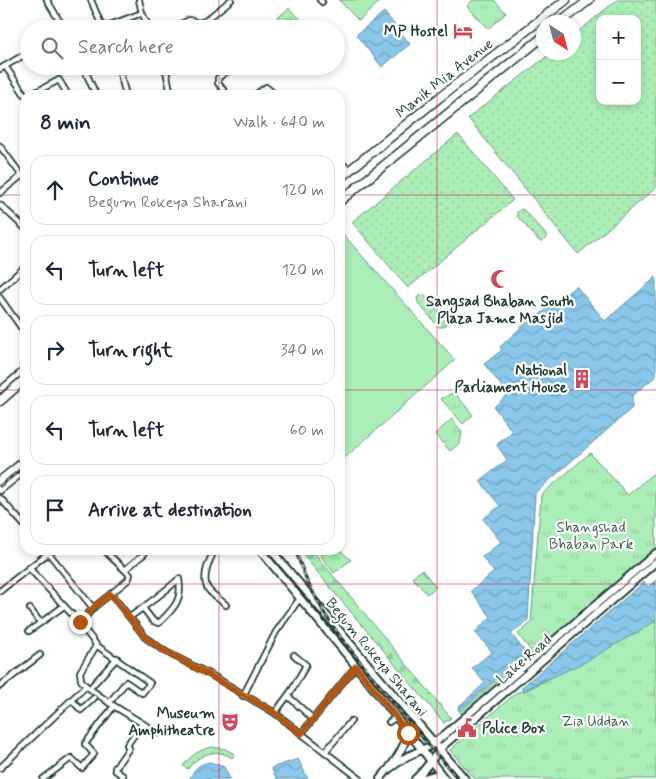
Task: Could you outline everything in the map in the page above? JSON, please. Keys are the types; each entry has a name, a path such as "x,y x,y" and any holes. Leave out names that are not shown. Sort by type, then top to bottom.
{"highway":[{"name":"Manik Mia Avenue","path":"345,174 566,0"},
{"path":"570,15 589,0"},
{"name":"Manik Mia Avenue","path":"345,197 536,42"},
{"path":"440,98 450,110"},
{"path":"0,400 20,383"},
{"path":"0,481 20,465"},
{"path":"0,489 20,473"}],"main road":[{"path":"380,779 406,756 434,743 656,553"},
{"name":"Begum Rokeya Sharani","path":"264,555 356,666 444,778"},
{"name":"Begum Rokeya Sharani","path":"274,555 465,779"},
{"name":"Lake Road","path":"414,779 431,763 439,750 656,562"},
{"path":"389,770 389,766 404,746 408,733"},
{"path":"420,779 434,775 444,778"}],"street":[{"path":"48,0 59,20"},
{"path":"91,0 99,20"},
{"path":"139,0 146,20"},
{"path":"206,20 231,0"},
{"path":"123,20 142,13"},
{"path":"0,69 20,57"},
{"path":"5,66 22,90"},
{"path":"87,75 94,90"},
{"path":"120,75 125,90"},
{"path":"167,75 170,90"},
{"path":"222,75 218,78 218,83 224,90"},
{"path":"40,90 59,80 65,90"},
{"path":"0,146 20,171"},
{"path":"345,166 350,170"},
{"path":"0,193 20,177"},
{"path":"0,205 20,223"},
{"path":"0,290 20,272"},
{"path":"0,298 20,326"},
{"path":"0,390 20,373"},
{"path":"0,498 20,520"},
{"path":"0,591 44,555"},
{"path":"51,555 93,608"},
{"path":"80,623 93,608 130,578 126,569 110,555"},
{"path":"126,569 143,555"},
{"path":"212,555 207,564 206,584 226,605"},
{"path":"30,568 80,623 96,644 150,683 142,693 126,682 109,703"},
{"path":"130,617 179,579 180,592 178,601 159,623 154,622 143,608"},
{"path":"110,594 146,638 166,652 275,713 360,779"},
{"path":"244,696 276,632 300,598"},
{"path":"29,630 64,606"},
{"path":"30,609 40,622"},
{"path":"96,644 80,672 81,680 109,703 158,733"},
{"path":"0,686 40,655"},
{"path":"275,713 288,696 306,665 294,655"},
{"path":"0,768 117,658"},
{"path":"301,734 312,718 356,666"},
{"path":"288,696 312,718"},
{"path":"72,700 81,710 94,698"},
{"path":"43,779 71,758 82,768 94,754 85,744 114,706"},
{"path":"389,722 395,718"},
{"path":"325,752 351,721"},
{"path":"120,779 123,776 115,768 142,724"}],"green space":[{"path":"339,0 381,0 359,21"},
{"path":"473,0 494,0 506,13 488,29 467,6"},
{"path":"617,0 656,0 656,188 578,254 468,118 542,60 581,60 581,29 596,17 596,105 641,105 641,15 599,15"},
{"path":"289,8 302,20 275,20"},
{"path":"458,134 513,200 408,288 352,222"},
{"path":"521,209 546,235 543,241 539,241 517,216 517,212"},
{"path":"345,237 455,360 345,458"},
{"path":"421,295 425,296 447,324 439,327 418,303 417,298"},
{"path":"454,392 473,415 463,424 441,399"},
{"path":"452,419 462,432 460,443 450,451 435,434"},
{"name":"Shangshad Bhaban Park","path":"590,453 628,495 656,471 656,551 463,715 460,712 531,651 518,634 531,623 541,495"},
{"path":"303,555 316,555 451,718 444,723"},
{"path":"345,555 351,560 334,573 321,556"},
{"path":"422,570 436,587 427,594 412,577"},
{"name":"Zia Uddan","path":"656,621 656,779 475,779 450,750 517,692 525,691"},
{"path":"211,747 225,749 235,754 232,758 220,753 208,754 197,759 188,769 183,766 195,754"}],"water":[{"path":"384,12 410,44 382,67 356,35"},
{"path":"656,277 656,376 632,396 632,408 535,493 528,620 511,634 526,653 459,711 458,707 485,683 472,668 492,652 475,632 491,617 471,591 494,572 482,557 501,542 483,519 500,506 480,481 507,460 497,445 512,431 494,407 508,394 484,364 502,350 500,347 529,320 538,316 576,286 605,321"},
{"path":"656,580 656,621 587,661 522,691 522,687 644,582 648,587"},
{"path":"298,759 308,779 277,779 271,768"},
{"path":"210,762 224,767 230,779 190,779 197,767"}],"railway":[{"path":"0,486 20,470"},
{"path":"297,555 307,581 323,611 342,639 458,779"}],"place":[{"name":"MP Hostel","path":"463,31"},
{"name":"Sangsad Bhaban South Plaza Jame Masjid","path":"500,279"},
{"name":"National Parliament House","path":"582,379"},
{"name":"Museum Amphitheatre","path":"230,722"},
{"name":"Police Box","path":"467,728"}],"route":[{"path":"80,622 110,594 146,638 166,652 275,713 301,734 312,718 356,666 408,733"}]}
